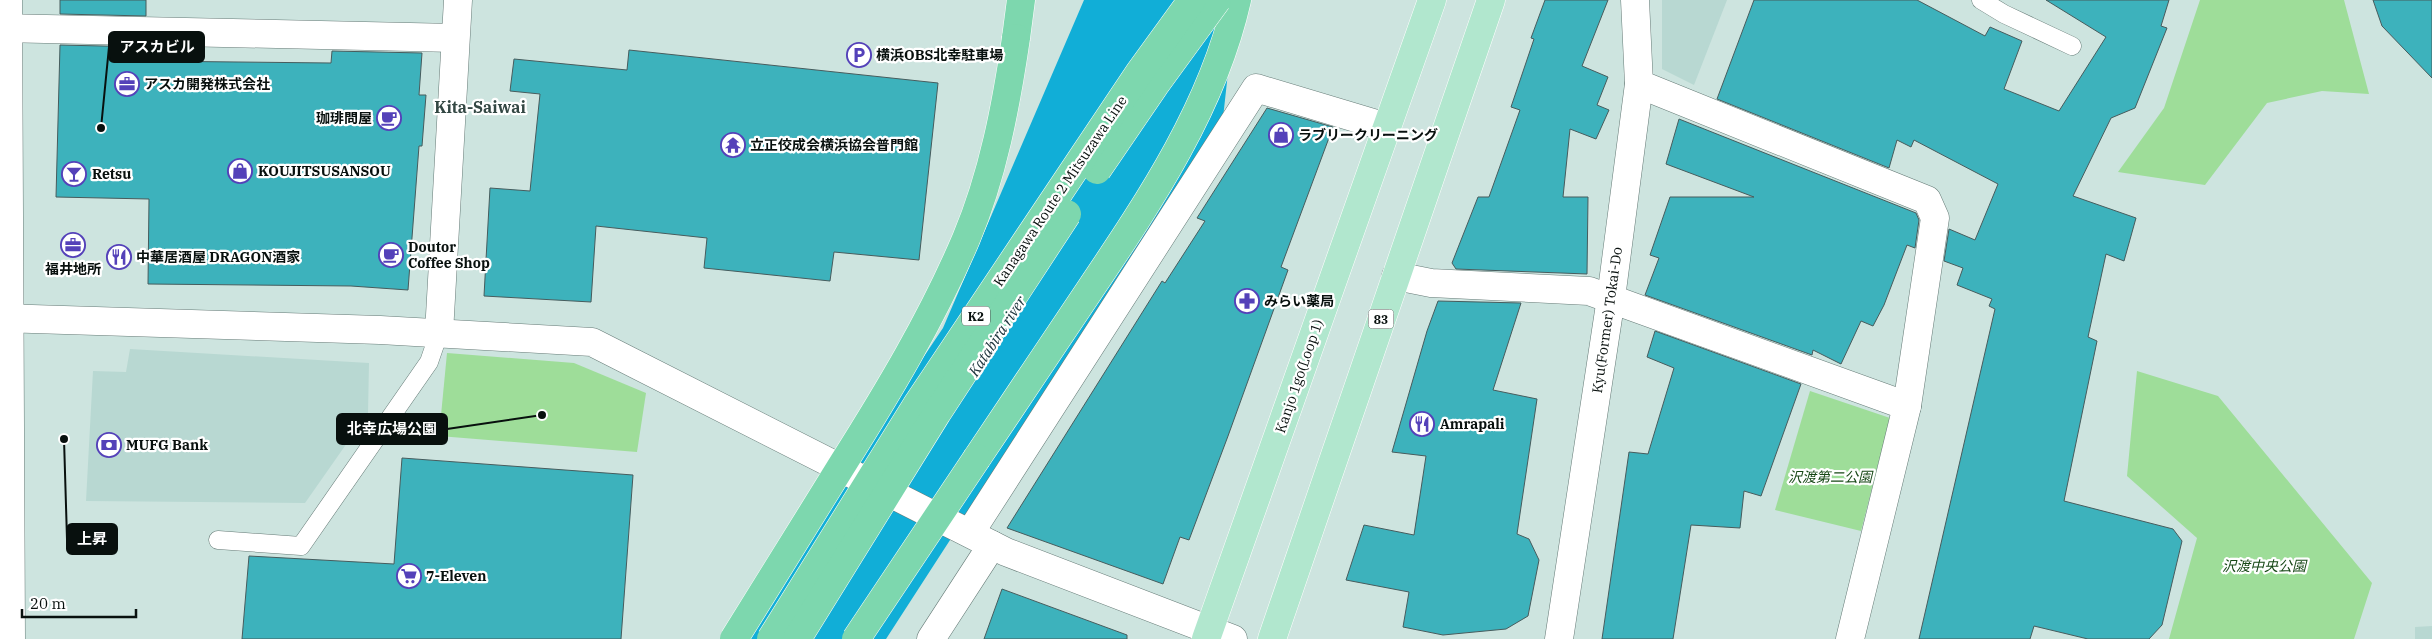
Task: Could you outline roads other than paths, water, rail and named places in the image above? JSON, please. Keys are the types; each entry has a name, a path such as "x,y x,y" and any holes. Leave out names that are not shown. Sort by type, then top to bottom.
{"highway":[{"path":"734,639 892,385 944,287 966,238 984,190 1008,92 1021,0"},
{"name":"Kanagawa Route 2 Mitsuzawa Line","path":"771,639 918,403 1138,74 1192,0"},
{"name":"Kanagawa Route 2 Mitsuzawa Line","path":"798,639 937,413 1075,202 1155,85 1218,0"},
{"path":"856,639 1139,217 1171,162 1216,68 1230,31 1237,0"}],"main road":[{"name":"Kanjo 1go(Loop 1)","path":"1216,636 1386,127 1432,0"},
{"name":"83","path":"1272,639 1491,0"}],"street":[{"path":"8,0 4,28 5,577 11,639"},
{"path":"439,333 458,0"},
{"name":"Kyu(Former) Tokai-Do","path":"1559,639 1611,298 1639,84 1635,0"},
{"path":"4,28 455,38"},
{"path":"1639,84 1926,200 1934,218 1907,406 1850,639"},
{"path":"931,639 972,534 1256,88 1386,127"},
{"path":"1396,276 1431,283 1589,291 1907,406"},
{"path":"5,318 439,333 592,342 972,534 1216,636"}],"lane":[{"path":"1982,0 2004,14 2072,46"},
{"path":"218,540 302,546 429,362 439,333"}],"water":[{"name":"Katabira river","path":"1084,0 1236,0 1223,118 886,639 734,639 943,328"}],"place":[{"name":"横浜OBS北幸駐車場","path":"859,55"},
{"name":"アスカ開発株式会社","path":"127,84"},
{"name":"珈琲問屋","path":"389,118"},
{"name":"アスカビル","path":"101,128"},
{"name":"ラブリークリーニング","path":"1281,135"},
{"name":"立正佼成会横浜協会普門館","path":"733,145"},
{"name":"KOUJITSUSANSOU","path":"240,171"},
{"name":"Retsu","path":"74,174"},
{"name":"福井地所","path":"73,245"},
{"name":"Doutor Coffee Shop","path":"391,255"},
{"name":"中華居酒屋 DRAGON酒家","path":"119,257"},
{"name":"みらい薬局","path":"1247,301"},
{"name":"北幸広場公園","path":"542,415"},
{"name":"Amrapali","path":"1422,424"},
{"name":"上昇","path":"64,439"},
{"name":"MUFG Bank","path":"109,445"},
{"name":"7-Eleven","path":"409,576"}],"district":[{"name":"Kita-Saiwai","path":"480,107"}],"park label":[{"name":"沢渡第二公園","path":"1830,477"},
{"name":"沢渡中央公園","path":"2264,566"}]}
